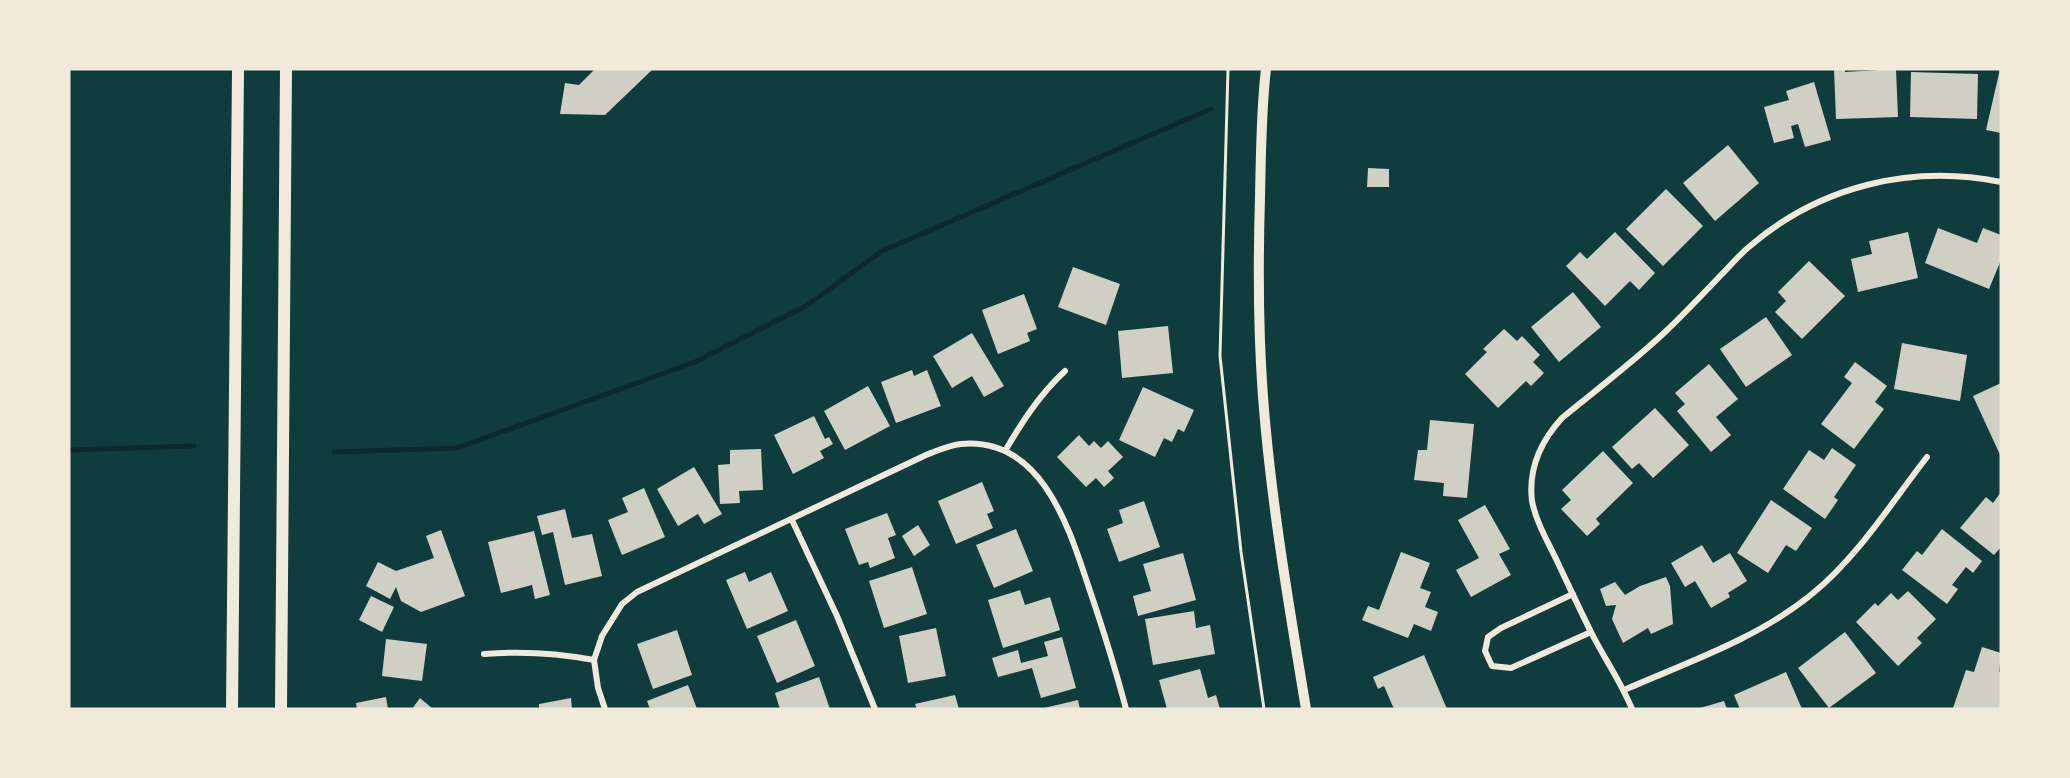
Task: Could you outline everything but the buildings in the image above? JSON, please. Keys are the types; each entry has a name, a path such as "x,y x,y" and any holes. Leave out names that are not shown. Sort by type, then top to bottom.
{"main road":[{"path":"232,709 238,69"},
{"path":"281,709 285,69"}],"street":[{"path":"1266,69 1260,164 1258,324 1263,399 1278,527 1306,709"},
{"path":"1632,709 1624,690 1591,632 1538,523 1532,501 1534,464 1540,447 1550,431 1562,418 1662,335 1749,246 1802,210 1838,193 1888,180 1922,177 1979,178 2001,182"},
{"path":"1005,451 1036,403 1065,371"},
{"path":"605,709 598,688 594,660 602,636 622,604 637,592 942,449 959,444 975,444 993,446 1005,451 1027,465 1049,489 1082,567 1126,709"},
{"path":"1624,690 1744,638 1793,609 1814,593 1856,549 1927,457"},
{"path":"792,520 849,643 875,709"},
{"path":"1573,594 1501,628 1488,637 1485,651 1492,666 1511,668 1591,632"},
{"path":"484,654 531,652 562,654 594,660"}],"path":[{"path":"1227,69 1224,163 1225,228 1220,356 1241,552 1264,709"}],"waterway":[{"path":"334,452 457,448 695,362 806,306 882,251 1211,109"},
{"path":"69,450 194,446"}]}
